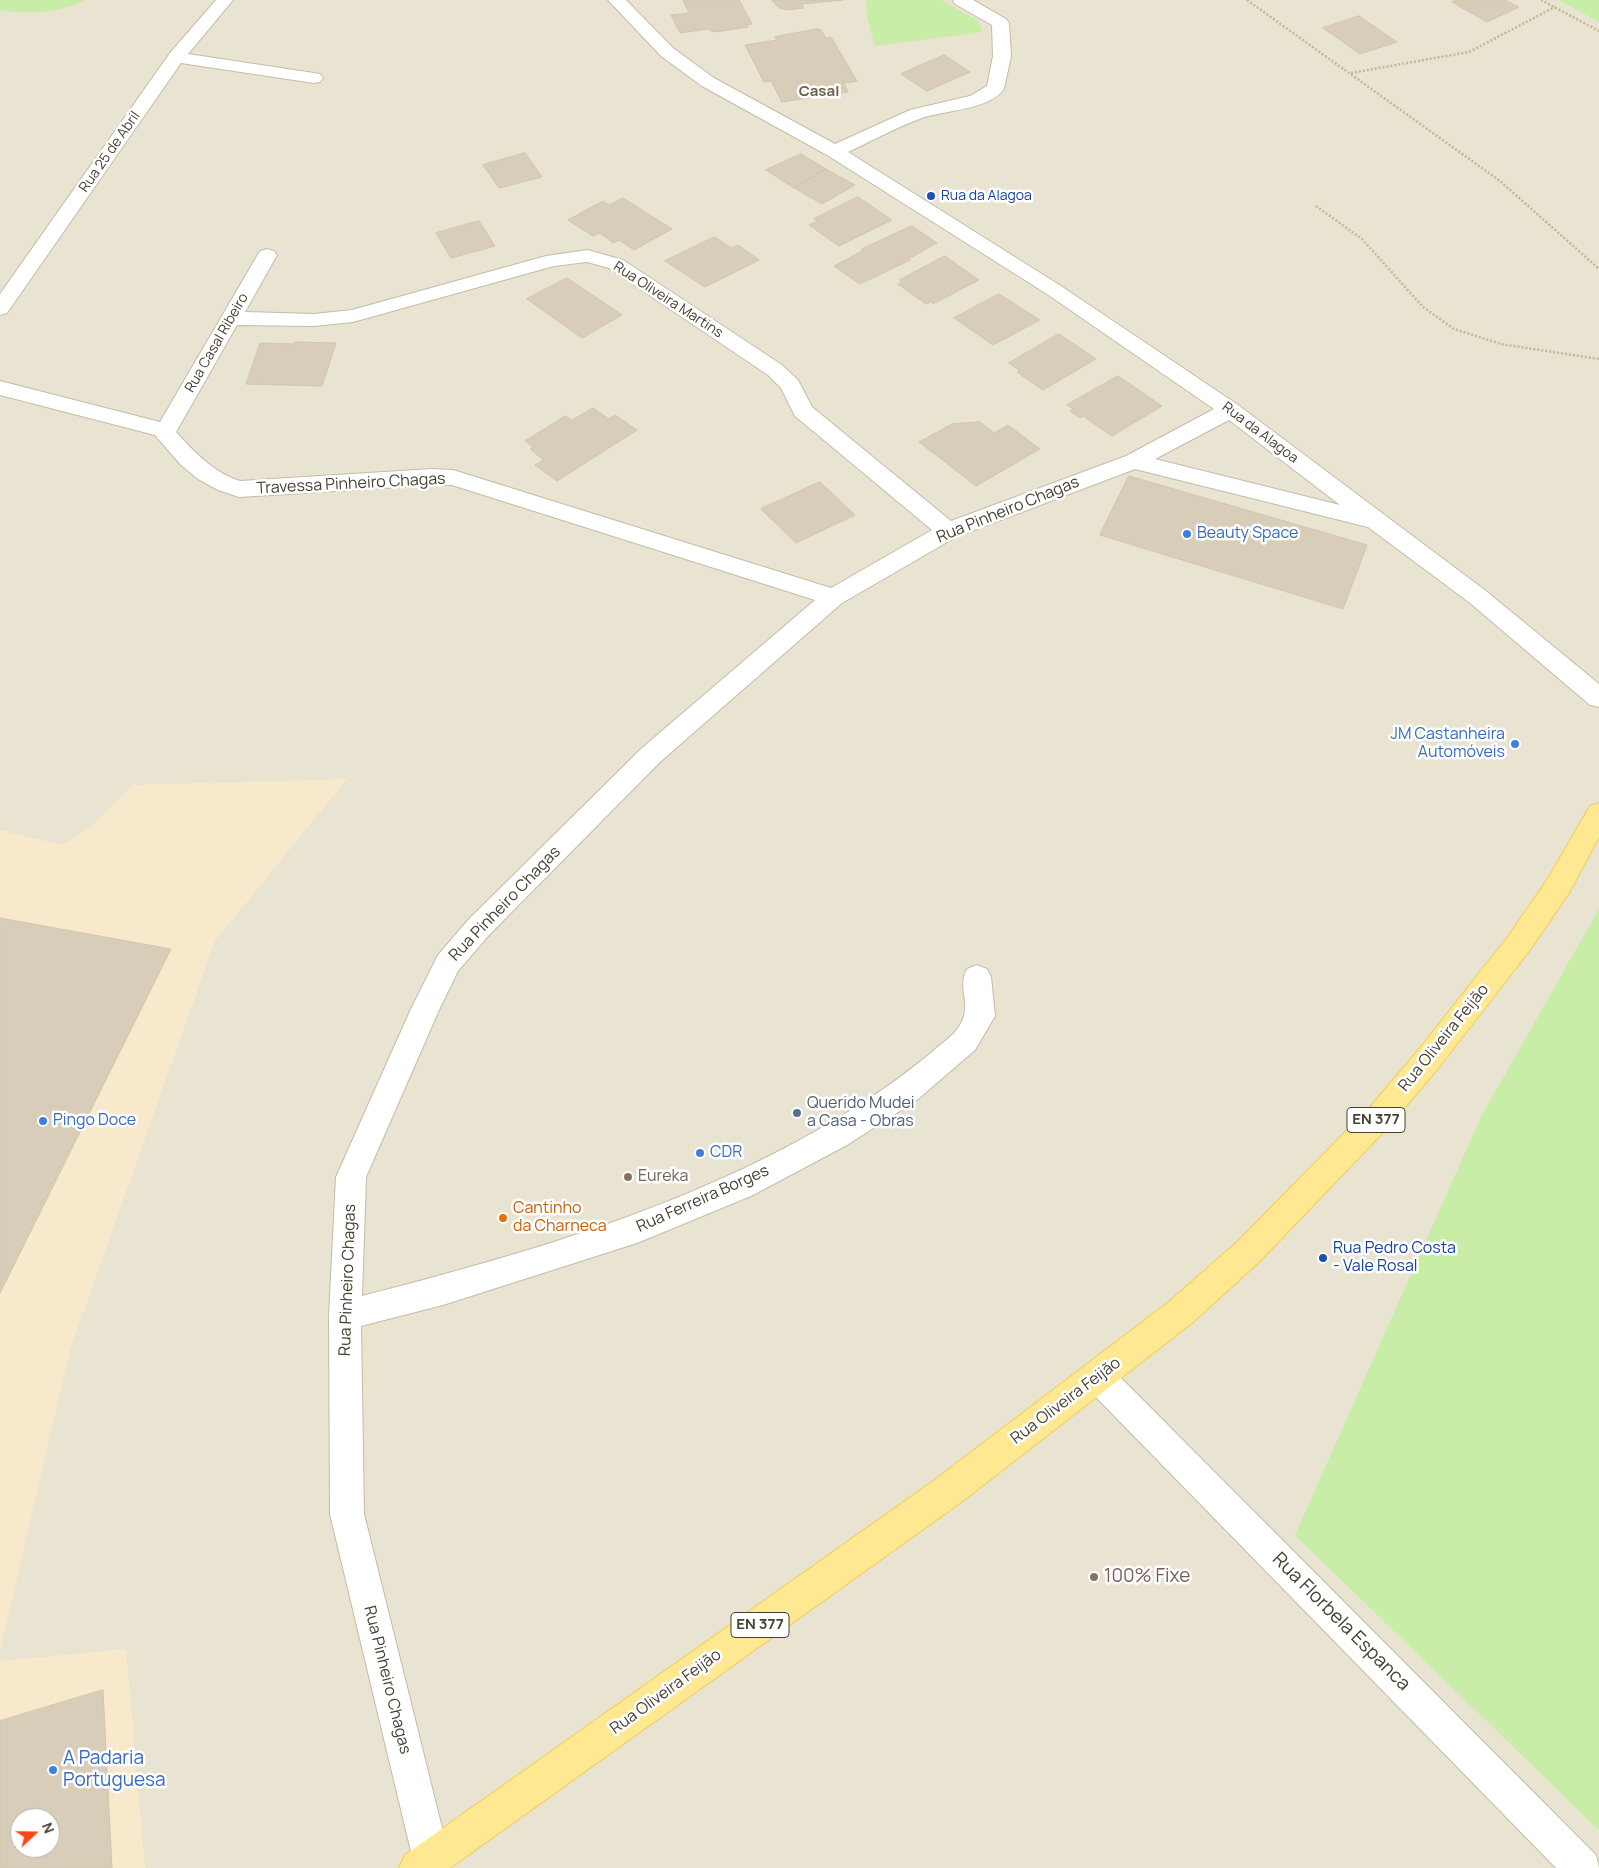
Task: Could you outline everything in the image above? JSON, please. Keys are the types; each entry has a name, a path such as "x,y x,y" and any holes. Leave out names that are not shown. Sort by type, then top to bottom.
{"main road":[{"name":"Rua Oliveira Feijão","path":"425,1864 948,1491 1181,1312 1248,1252 1382,1114 1430,1057 1520,942 1560,885 1599,814"}],"street":[{"name":"Rua 25 de Abril","path":"0,309 176,57 225,0"},
{"name":"Rua da Alagoa","path":"616,0 667,52 708,82 834,151 1054,290 1230,410 1478,597 1599,698"},
{"path":"834,151 916,114 976,100 995,89 1002,56 1000,23 961,0"},
{"path":"176,57 314,78"},
{"name":"Rua Casal Ribeiro","path":"166,430 267,255"},
{"name":"Rua Oliveira Martins","path":"232,318 314,320 353,316 553,260 588,256 607,261 616,264 775,370 790,385 803,411 840,444 948,531"},
{"path":"0,388 166,430"},
{"name":"Rua Pinheiro Chagas","path":"425,1864 347,1514 345,1315 351,1177 425,1009 448,963 479,927 651,755 834,597 948,531 1134,461 1230,410"},
{"name":"Travessa Pinheiro Chagas","path":"166,430 164,432 195,467 218,482 240,489 432,477 453,478 834,597"},
{"name":"Rua da Alagoa","path":"1134,461 1378,523"},
{"name":"Rua Ferreira Borges","path":"345,1315 443,1290 637,1229 740,1186 836,1136 907,1091 965,1041 982,1016 977,976"},
{"name":"Rua Florbela Espanca","path":"1098,1377 1583,1868"}],"path":[{"path":"1247,0 1500,181 1599,269"},
{"path":"1540,0 1599,31"},
{"path":"1350,73 1469,52 1555,7"},
{"path":"1316,206 1362,239 1423,307 1454,329 1501,344 1599,359"}],"shaded area":[{"path":"0,0 1599,0 1599,1868 0,1868"},
{"path":"347,779 215,941 70,1350 0,1651 0,830 62,845 89,828 133,785"},
{"path":"126,1649 145,1868 0,1868 0,1661"}],"green space":[{"path":"0,0 85,0 65,8 43,12 21,12 0,10"},
{"path":"866,0 941,0 975,19 983,32 875,46 867,16"},
{"path":"1559,0 1599,0 1599,22"},
{"path":"1599,909 1599,1830 1295,1535 1482,1115"}],"building":[{"path":"683,0 739,0 752,24 747,25 748,27 714,32 708,29 680,33 671,15 689,13"},
{"path":"772,0 843,0 801,4 804,8 788,10 779,8"},
{"path":"1458,0 1505,0 1519,7 1487,22 1452,2"},
{"path":"1359,16 1397,42 1360,54 1323,28"},
{"path":"817,29 821,30 826,38 831,37 857,81 844,83 848,92 782,102 771,81 764,82 745,45 777,40 775,37"},
{"path":"944,55 970,72 927,91 901,74"},
{"path":"525,153 542,177 499,188 483,165"},
{"path":"801,154 826,169 794,188 766,170"},
{"path":"826,169 855,185 822,204 794,188"},
{"path":"858,197 892,220 839,246 809,225 818,221 814,219"},
{"path":"623,198 672,229 634,250 619,240 613,243 600,233 593,236 568,220 603,201 609,205"},
{"path":"479,221 495,246 451,258 436,233"},
{"path":"912,226 937,243 908,259 910,260 860,284 834,266 864,250 862,249"},
{"path":"715,237 731,248 738,245 759,260 705,287 665,261"},
{"path":"945,256 979,280 933,304 931,302 926,304 898,284 902,282 900,280"},
{"path":"567,278 622,315 582,338 527,299"},
{"path":"999,294 1040,320 993,345 954,318"},
{"path":"1059,334 1096,359 1043,390 1017,372 1019,370 1009,363"},
{"path":"295,342 336,343 322,386 246,384 260,343 295,344"},
{"path":"1118,376 1162,406 1112,436 1083,416 1080,418 1070,411 1073,409 1067,405"},
{"path":"593,408 609,419 615,415 637,430 557,481 535,465 544,460 530,449 534,447 525,441 565,416 572,420"},
{"path":"980,422 994,433 1008,425 1040,449 976,486 919,442 952,424"},
{"path":"1129,476 1367,545 1343,609 1100,535"},
{"path":"820,482 855,515 796,543 761,509"},
{"name":"Pingo Doce","path":"0,918 171,949 0,1293"},
{"name":"A Padaria Portuguesa","path":"103,1690 112,1868 0,1868 0,1721"}],"place":[{"name":"Rua da Alagoa","path":"931,196"},
{"name":"Beauty Space","path":"1187,534"},
{"name":"JM Castanheira Automóveis","path":"1515,744"},
{"name":"Querido Mudei a Casa - Obras","path":"797,1113"},
{"name":"Pingo Doce","path":"43,1121"},
{"name":"CDR","path":"700,1153"},
{"name":"Eureka","path":"628,1177"},
{"name":"Cantinho da Charneca","path":"503,1218"},
{"name":"Rua Pedro Costa - Vale Rosal","path":"1323,1258"},
{"name":"100% Fixe","path":"1094,1577"},
{"name":"A Padaria Portuguesa","path":"53,1770"}],"district":[{"name":"Casal","path":"819,92"}]}
